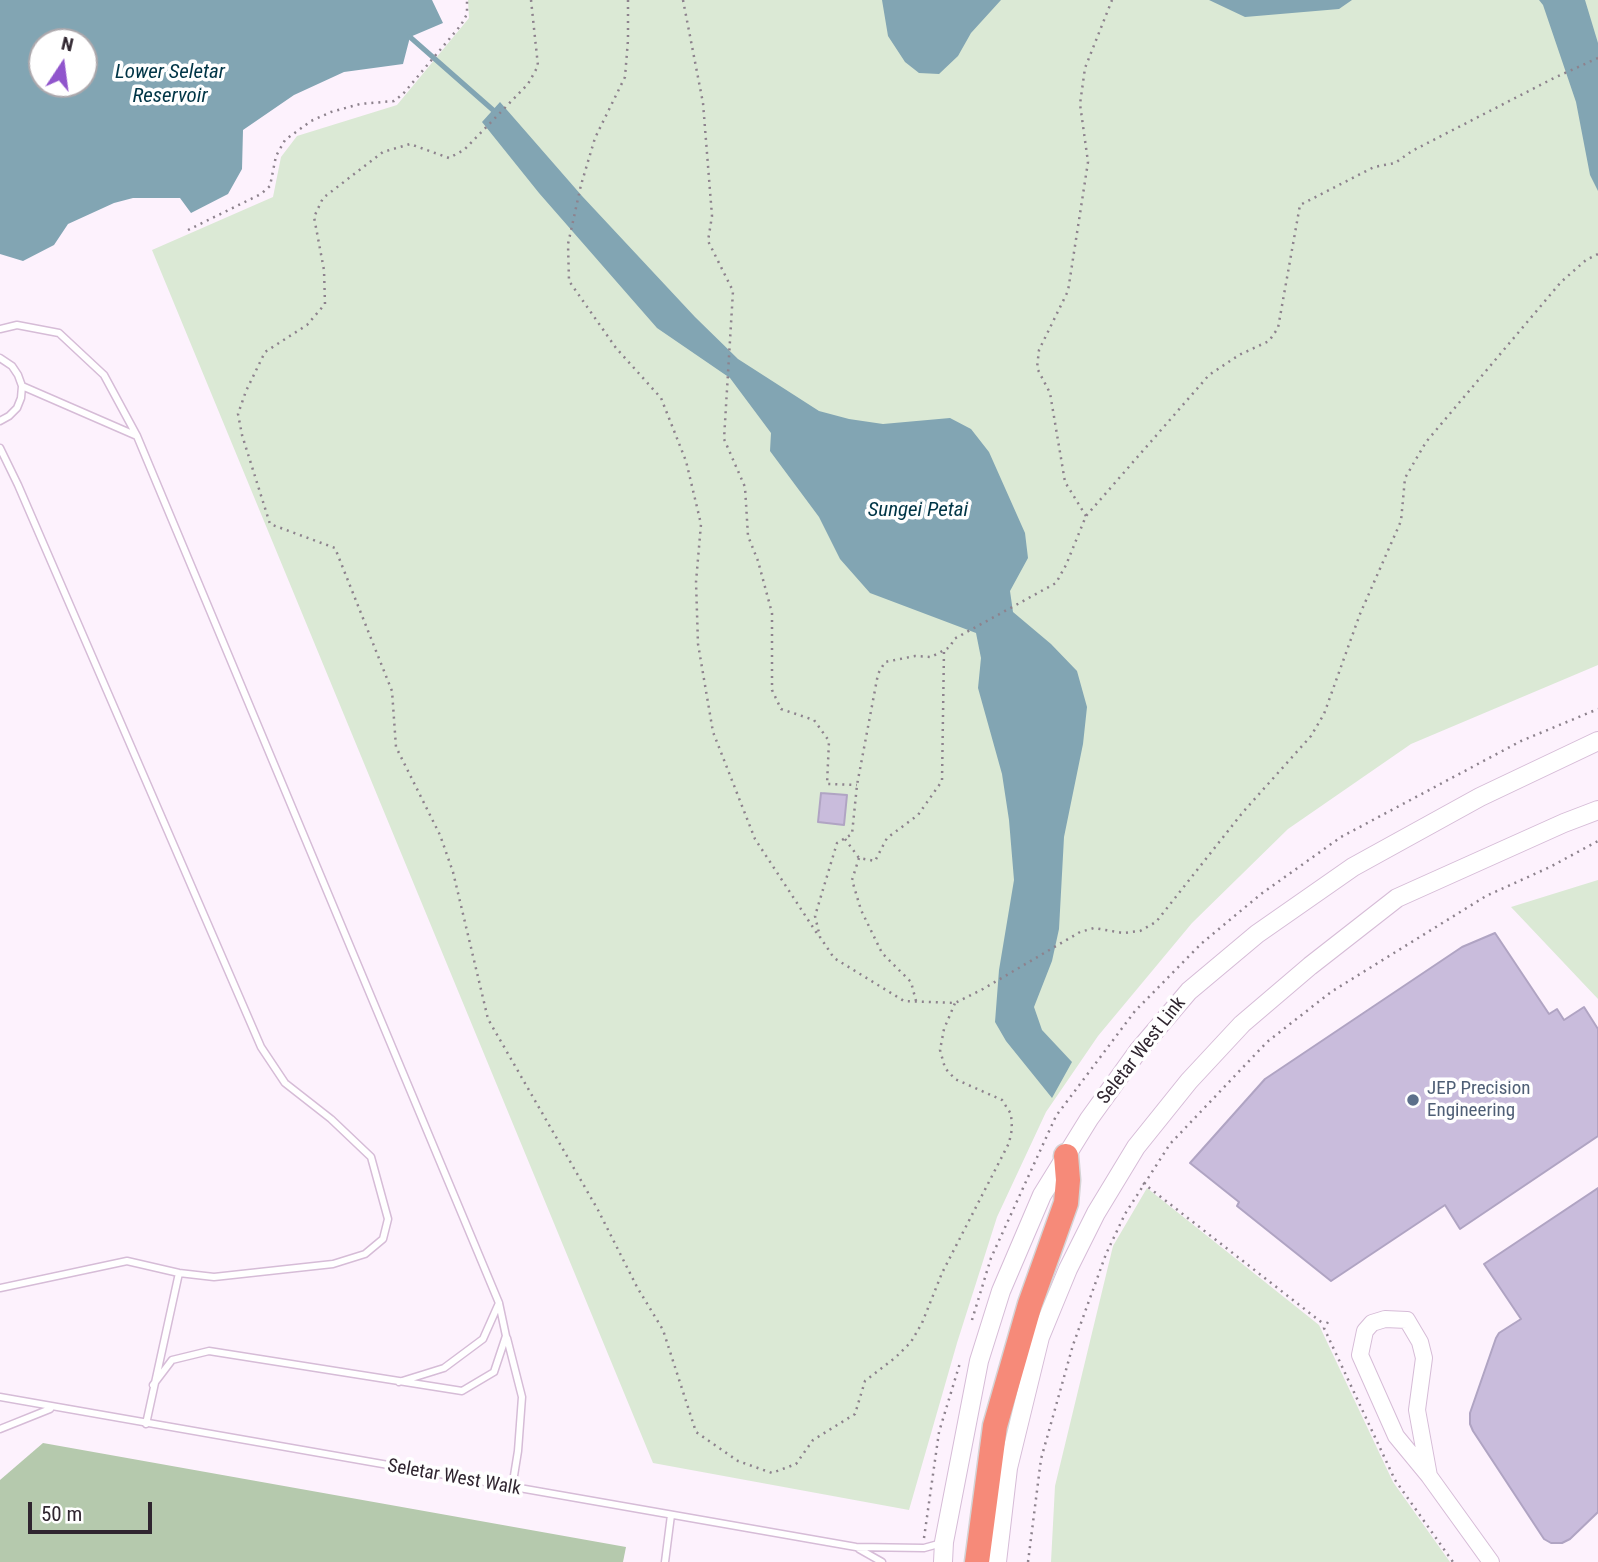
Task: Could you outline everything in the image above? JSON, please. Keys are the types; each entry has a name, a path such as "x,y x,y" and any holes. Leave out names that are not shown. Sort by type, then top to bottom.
{"highway":[{"path":"977,1562 995,1426 1030,1304 1066,1203 1066,1156"}],"main road":[{"name":"Seletar West Link","path":"943,1562 944,1542 979,1360 1001,1291 1042,1195 1089,1119 1138,1051 1189,992 1257,934 1353,867 1480,797 1598,741"},
{"path":"997,1562 1008,1468 1040,1337 1068,1269 1096,1213 1136,1147 1189,1081 1242,1024 1310,966 1397,898 1598,810"}],"street":[{"path":"1429,1476 1417,1410 1424,1358 1420,1342 1407,1320 1385,1319 1372,1323 1365,1331 1360,1356 1396,1436 1429,1476 1491,1562"}],"lane":[{"path":"0,328 17,325 59,333 104,375 137,436 499,1303 522,1397 519,1451 512,1488"},
{"path":"0,358 12,366 22,386 17,408 0,422"},
{"path":"22,386 137,436"},
{"path":"0,448 261,1047 285,1083 331,1119 370,1157 388,1219 383,1239 365,1254 333,1264 214,1277 179,1273 127,1261 0,1288"},
{"path":"146,1424 179,1273"},
{"path":"397,1382 444,1368 483,1339 499,1303"},
{"path":"153,1385 172,1360 209,1352 462,1391 494,1372 506,1336"},
{"name":"Seletar West Walk","path":"0,1397 856,1547 923,1548 944,1542"},
{"path":"0,1429 52,1408"},
{"path":"665,1562 671,1515"},
{"name":"Seletar West Walk","path":"856,1547 881,1562"}],"path":[{"path":"188,230 248,202 270,186 276,156 285,140 311,121 360,104 394,101 403,94 461,25 467,14 467,0"},
{"path":"531,0 538,66 528,84 464,150 449,159 410,144 383,152 323,198 314,217 324,271 325,304 307,325 265,352 238,414 270,524 335,548 392,691 396,747 440,835 453,872 488,1020 598,1210 637,1287 663,1330 696,1432 738,1461 772,1473 796,1464 813,1440 856,1414 865,1381 896,1357 911,1342 922,1324 942,1273 1009,1143 1011,1114 1002,1100 955,1079 945,1068 940,1050 944,1029 955,1003"},
{"path":"628,0 625,77 595,138 581,185 568,243 569,281 616,348 661,398 686,461 701,524 696,582 698,644 713,732 755,839 834,958 905,1001 955,1003 1080,932 1094,928 1123,933 1140,930 1156,922 1243,812 1311,736 1324,714 1360,614 1401,521 1405,478 1426,442 1550,294 1586,260 1598,254"},
{"path":"683,0 697,84 703,103 712,216 709,241 733,291 724,439 745,487 748,536 758,561 772,613 772,690 781,709 814,720 829,741 827,784 857,785"},
{"path":"1086,516 1065,482 1050,393 1037,368 1039,350 1068,291 1088,162 1080,104 1084,68 1112,0"},
{"path":"820,937 816,916 837,843 852,834 857,785 878,674 885,662 915,656 931,657 950,647 954,639 1056,583 1086,516 1209,375 1239,355 1269,341 1278,328 1300,205 1374,167 1395,163 1412,150 1598,58"},
{"path":"844,839 859,858 876,861 887,838 918,815 942,780 944,650"},
{"path":"971,1325 990,1258 1056,1116 1135,1011 1202,943 1261,894 1341,836 1521,741 1598,709"},
{"path":"1028,1562 1041,1459 1073,1345 1125,1214 1143,1182 1170,1144 1267,1042 1331,992 1486,896 1598,841"},
{"path":"859,858 852,880 861,910 881,953 911,982 916,1002"},
{"path":"1143,1182 1325,1325"},
{"path":"923,1548 925,1518 939,1432 963,1352"}],"green space":[{"path":"468,0 1598,0 1598,665 1411,744 1288,829 1192,923 1098,1036 1046,1112 997,1217 909,1510 653,1463 152,250 273,197 281,157 297,136 397,105 469,18"},
{"path":"1598,880 1598,999 1511,907"},
{"path":"1147,1188 1319,1325 1393,1482 1450,1562 1051,1562 1055,1486 1113,1246"},
{"path":"43,1443 626,1547 623,1562 0,1562 0,1480"}],"water":[{"name":"Lower Seletar Reservoir","path":"0,0 432,0 443,23 410,37 403,64 344,72 294,95 243,130 242,169 228,194 191,213 180,198 133,198 114,203 68,224 54,245 23,261 0,254"},
{"path":"882,0 1001,0 971,33 958,56 939,74 919,73 905,62 888,36"},
{"path":"1209,0 1352,0 1339,9 1245,17"},
{"path":"1539,0 1585,0 1598,43 1598,191 1590,175 1576,102"},
{"name":"Sungei Petai","path":"500,102 582,196 738,359 819,411 883,424 950,418 971,429 989,452 1025,533 1028,558 1010,591 1013,612 1051,644 1077,671 1087,707 1083,744 1064,837 1059,929 1052,961 1034,1007 1042,1030 1072,1062 1052,1098 1006,1041 995,1022 999,970 1014,880 1002,774 978,688 981,658 976,633 870,593 840,559 819,517 770,451 771,433 730,378 657,328 539,193 482,122"}],"building":[{"path":"821,793 847,795 844,825 818,822"},
{"path":"1495,933 1549,1014 1557,1009 1564,1020 1584,1007 1598,1029 1598,1136 1460,1229 1445,1205 1331,1281 1237,1206 1239,1202 1190,1163 1265,1079 1462,947"},
{"path":"1598,1188 1598,1512 1570,1539 1562,1543 1551,1543 1544,1539 1470,1424 1470,1413 1496,1338 1499,1333 1521,1319 1484,1264"}],"waterway":[{"name":"Sungei Petai","path":"410,37 493,110"}],"place":[{"name":"JEP Precision Engineering","path":"1413,1100"}]}
